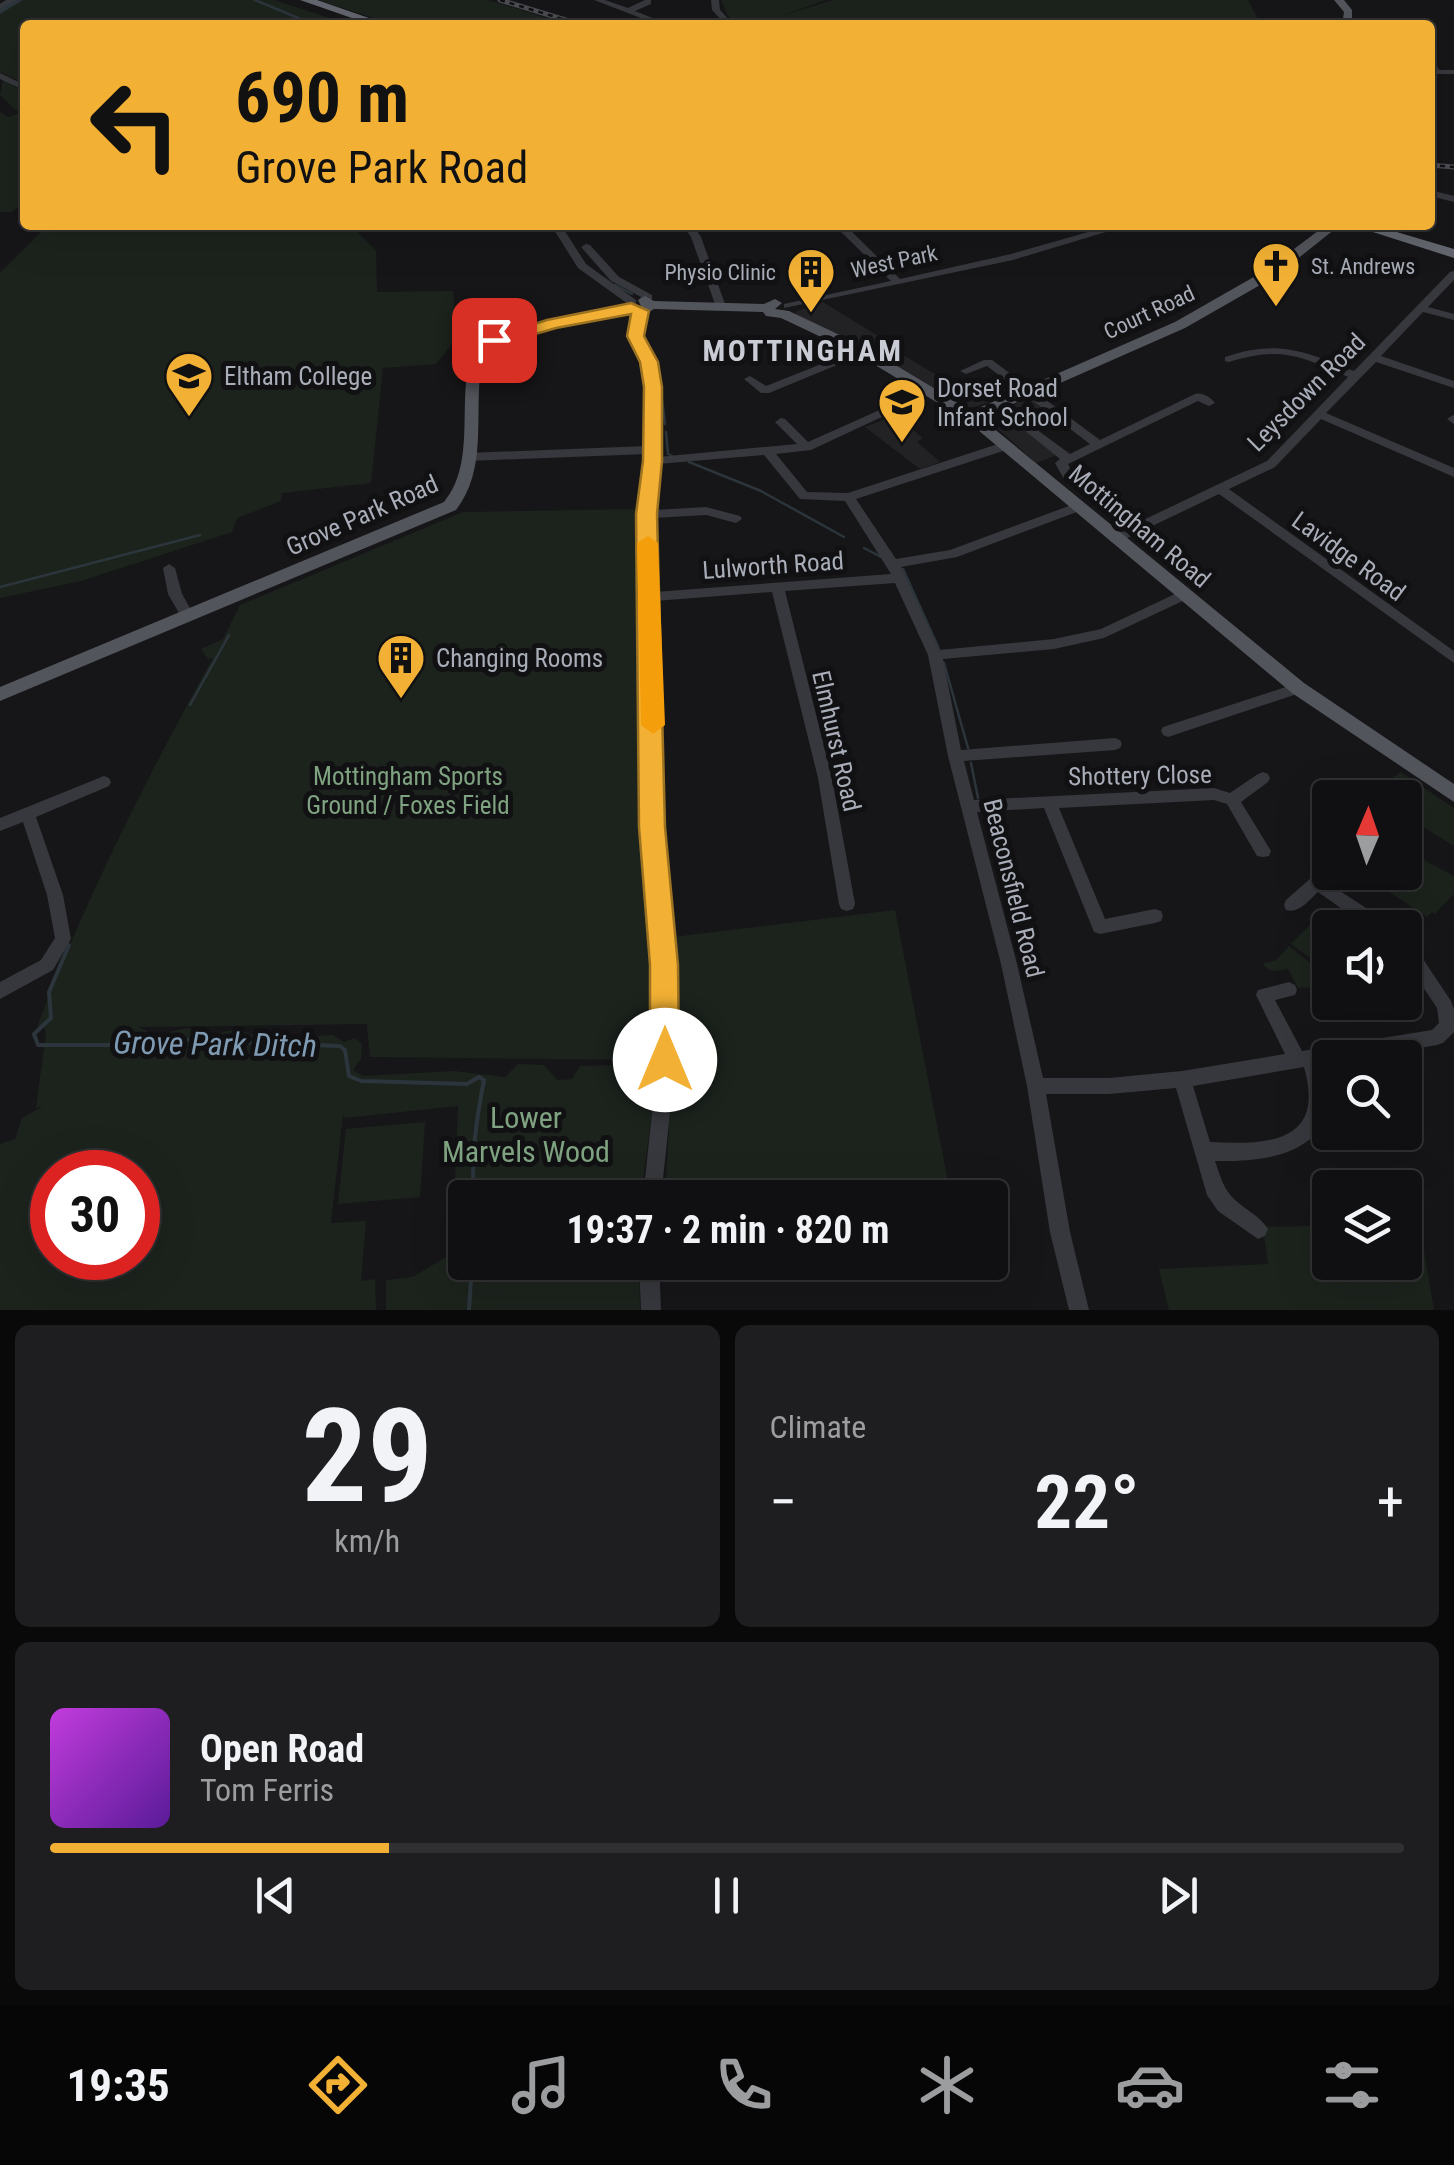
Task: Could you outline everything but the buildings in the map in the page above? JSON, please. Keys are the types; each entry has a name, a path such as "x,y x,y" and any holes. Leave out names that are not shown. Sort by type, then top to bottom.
{"highway":[{"path":"288,0 347,20"},
{"path":"306,0 368,20"},
{"path":"1376,230 1454,251"},
{"path":"1392,230 1454,251"}],"main road":[{"name":"Court Road","path":"971,417 1214,306 1271,274 1328,230"},
{"path":"640,305 720,304"},
{"name":"Mottingham Road","path":"720,304 768,308 771,313 786,310 971,417 1298,688 1454,794"},
{"name":"Grove Park Road","path":"0,694 450,506 463,490 473,377 480,350 515,331 640,305"}],"street":[{"path":"0,8 11,0"},
{"path":"598,0 653,20"},
{"path":"629,11 648,2"},
{"path":"563,230 582,266 640,305"},
{"path":"566,230 615,279 648,297 640,305 636,336 652,373 653,456 646,514 652,827 664,965 665,1054 654,1180"},
{"path":"691,230 720,304"},
{"path":"844,230 896,280"},
{"name":"West Park","path":"786,310 1106,230"},
{"name":"Leysdown Road","path":"1115,539 1271,464 1454,274"},
{"path":"1421,308 1454,317"},
{"path":"1228,358 1259,348 1285,349 1355,376"},
{"path":"750,379 765,391 862,351"},
{"path":"1372,357 1454,385"},
{"path":"966,372 988,362 1098,444"},
{"path":"468,456 653,456 806,447 929,391"},
{"path":"1136,530 1068,476 1060,463 1199,397"},
{"path":"1054,410 1024,424 1067,458"},
{"path":"1318,414 1454,473"},
{"path":"781,422 806,447"},
{"path":"768,452 804,496 850,497 1005,446"},
{"name":"Lavidge Road","path":"1220,489 1453,655"},
{"name":"Beaconsfield Road","path":"850,497 897,571 935,655 954,756 1036,1086 1060,1232 1080,1310"},
{"name":"Lulworth Road","path":"650,596 778,588 897,571 1078,507"},
{"path":"646,514 706,511 736,519"},
{"path":"169,568 175,594 188,617"},
{"name":"Elmhurst Road","path":"778,588 825,778 847,904"},
{"path":"935,655 1054,644 1104,633 1184,595"},
{"path":"1168,731 1298,688"},
{"path":"954,756 1115,744"},
{"name":"Shottery Close","path":"1232,800 1263,778"},
{"path":"0,825 104,782"},
{"name":"Shottery Close","path":"967,806 1214,794 1232,800 1263,851"},
{"name":"Shottery Close","path":"1049,802 1100,927 1154,916"},
{"path":"0,992 47,966 63,939 55,895 28,814"},
{"path":"1292,905 1317,883 1357,910"},
{"path":"1036,1086 1108,1086 1182,1079 1437,1036 1449,1022 1445,989 1422,964"},
{"path":"1202,1150 1276,1148 1301,1138 1317,1120 1322,1086 1264,996 1289,990"},
{"path":"1182,1079 1214,1188 1236,1224 1258,1229"},
{"path":"650,1280 651,1310"}],"shaded area":[{"path":"823,302 883,339 867,349 798,318 795,312"},
{"path":"883,343 970,395 1008,378 1025,390 968,409 869,351"},
{"path":"1029,397 1046,409 1019,423 1057,455 1036,463 987,419"},
{"name":"Dorset Road Infant School","path":"886,419 906,433 913,430 923,438 917,442 940,462 920,469 865,427"}],"green space":[{"path":"15,0 274,0 336,20 20,20 20,82 0,72 0,11"},
{"path":"318,0 488,0 554,20 380,20"},
{"path":"721,0 826,0 781,16 833,0 1248,0 1258,20 732,20"},
{"path":"3,80 20,90 20,205 12,212 0,212 0,112 9,117 19,113 0,95"},
{"name":"Eltham College","path":"43,230 355,230 376,251 377,292 453,291 457,338 436,364 383,368 371,483 282,493 281,501 237,518 232,532 81,581 0,598 0,273"},
{"name":"Mottingham Sports Ground / Foxes Field","path":"639,509 642,851 656,942 650,1060 370,1057 367,1024 138,1027 155,1035 187,1028 207,1036 238,1029 265,1039 333,1035 344,1042 355,1038 362,1044 361,1059 353,1070 363,1076 454,1071 505,1077 518,1064 544,1065 557,1080 572,1079 580,1066 653,1064 657,1072 643,1180 455,1180 458,1106 344,1118 343,1114 331,1223 366,1221 361,1281 375,1279 376,1310 0,1310 0,1144 15,1139 22,1118 43,1106 36,1108 46,1033 44,1027 37,1027 118,839 213,658 208,659 201,649 223,639 240,605 463,512"},
{"path":"1400,772 1412,780 1390,780"},
{"path":"1422,787 1454,808 1454,846 1422,826"},
{"path":"1422,859 1454,876 1454,894 1435,914 1427,917 1422,910 1386,890 1422,890"},
{"path":"895,910 948,1180 666,1180 673,1053 673,937"},
{"path":"1311,924 1312,925 1312,959 1291,944"},
{"path":"1289,946 1312,964 1312,988 1298,988 1288,969 1273,970 1263,963 1275,961"},
{"path":"425,1122 420,1197 338,1204 346,1129"},
{"path":"1312,1226 1312,1280 1422,1280 1422,1239 1434,1310 1169,1310 1159,1269 1268,1264 1263,1227"},
{"name":"Mottingham Sports Ground / Foxes Field","path":"448,1256 448,1280 639,1280 640,1310 386,1310 386,1280 413,1277"}],"waterway":[{"path":"0,11 18,0"},
{"path":"255,0 303,20"},
{"path":"615,285 632,294"},
{"path":"658,365 665,424"},
{"path":"666,432 668,454 672,456"},
{"path":"689,462 761,491 844,537"},
{"name":"Grove Park Ditch","path":"0,587 200,535"},
{"path":"864,548 883,558"},
{"path":"903,569 939,649"},
{"name":"Grove Park Ditch","path":"190,705 229,635"},
{"path":"944,663 968,748"},
{"path":"971,763 978,798"},
{"name":"Grove Park Ditch","path":"69,945 49,992 51,1018 34,1034 38,1045 108,1045 157,1039 340,1046 345,1050 349,1076 361,1081 467,1084 479,1077 484,1080 473,1180"},
{"name":"Grove Park Ditch","path":"469,1310 471,1280"}],"railway":[{"path":"500,0 566,20"},
{"path":"1435,165 1454,167"}],"slow traffic":[{"path":"648,543 653,725"}],"place":[{"name":"St. Andrews","path":"1276,308"},
{"name":"Physio Clinic","path":"811,314"},
{"name":"Eltham College","path":"189,418"},
{"name":"Dorset Road Infant School","path":"902,444"},
{"name":"Changing Rooms","path":"401,700"}],"district":[{"name":"MOTTINGHAM","path":"803,351"}],"route":[{"path":"494,340 554,323 631,308 641,311 636,336 649,362 653,387 652,461 646,514 652,827 664,965 665,1060"}],"park label":[{"name":"Lower Marvels Wood","path":"526,1135"}]}
